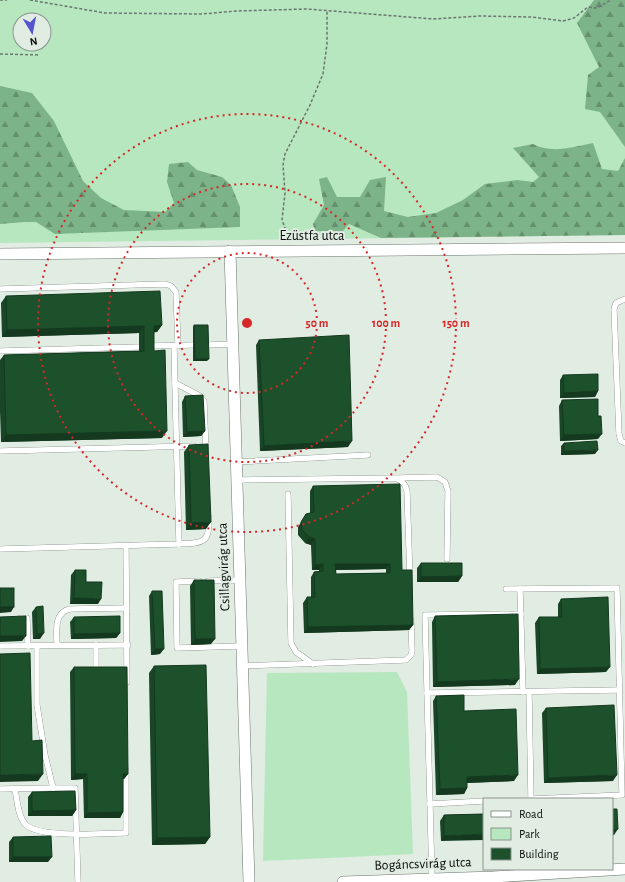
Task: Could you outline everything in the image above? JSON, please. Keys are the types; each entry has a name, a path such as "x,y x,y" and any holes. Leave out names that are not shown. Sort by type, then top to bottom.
{"street":[{"name":"Ezüstfa utca","path":"0,254 625,248"},
{"name":"Csillagvirág utca","path":"230,251 249,882"},
{"name":"Bogáncsvirág utca","path":"343,882 418,881 432,879 493,879 567,875 625,869"}],"lane":[{"path":"0,288 165,284 171,286 176,292 175,383 179,544"},
{"path":"625,299 616,303 614,309 619,434 621,441 625,444"},
{"path":"207,345 232,344"},
{"path":"149,346 193,345"},
{"path":"0,351 139,347"},
{"path":"175,383 200,396 202,399 206,454"},
{"path":"0,451 206,446"},
{"path":"236,462 368,455"},
{"path":"236,480 437,477 445,482 448,490 447,559"},
{"path":"395,478 404,483 407,491 410,582"},
{"path":"288,494 291,643 296,652 313,664"},
{"path":"0,549 195,543 200,542 207,537 209,530 208,515"},
{"path":"126,546 128,645 127,692"},
{"path":"240,580 176,582 177,648 242,646"},
{"path":"520,588 531,798"},
{"path":"506,589 617,588 622,795 554,798"},
{"path":"57,645 58,617 63,611 70,608 127,608"},
{"path":"242,666 406,660 411,655 412,651 411,613"},
{"path":"432,879 425,615 521,614"},
{"path":"14,618 27,618 28,646"},
{"path":"96,645 96,671"},
{"path":"0,646 128,645"},
{"path":"37,646 37,705 45,755 53,788"},
{"path":"427,693 619,690"},
{"path":"14,789 22,818 26,825 30,828 46,832 76,835 126,833 127,762"},
{"path":"0,790 75,788 78,882"},
{"path":"430,804 483,801"}],"path":[{"path":"0,0 7,0"},
{"path":"30,0 105,13 202,14 307,9 433,19 480,16 532,17 551,20 569,20 588,7 597,8 612,0"},
{"path":"283,251 293,238 285,228 282,220 285,193 283,165 285,154 310,105 323,74 327,44 327,11"},
{"path":"0,54 40,55"}],"green space":[{"path":"0,0 625,0 625,235 0,243"},
{"path":"594,0 625,0 625,147 600,112 585,109 588,75 599,67 577,23"},
{"path":"0,86 32,93 54,121 83,181 101,198 124,210 165,212 174,203 167,182 169,164 188,162 197,170 222,177 231,185 240,207 240,227 55,234 36,222 0,224"},
{"path":"593,143 602,169 618,171 625,158 625,235 381,238 349,224 342,232 315,231 313,224 324,205 319,179 327,177 337,197 360,197 370,180 386,177 384,211 408,217 436,213 463,200 485,184 517,180 533,182 539,177 513,148 533,144 548,149 563,149"},
{"path":"397,672 407,692 413,854 263,861 267,673"}],"building":[{"path":"160,291 162,325 154,326 154,351 165,350 167,431 6,435 4,355 144,351 144,326 7,330 6,296"},
{"path":"194,325 208,325 209,359 195,359"},
{"path":"349,335 352,441 264,446 259,340"},
{"path":"598,374 598,391 564,393 563,375"},
{"path":"203,395 205,431 187,432 185,396"},
{"path":"598,399 598,416 601,416 602,434 564,435 562,400"},
{"path":"597,441 598,450 564,451 564,443"},
{"path":"208,444 211,522 191,523 189,445"},
{"path":"400,484 402,570 412,570 413,625 308,627 307,597 315,597 314,572 323,571 323,564 315,565 315,539 309,537 302,530 301,522 306,514 314,512 313,486","holes":["335,564 390,564 390,573 336,574"]},
{"path":"421,563 462,563 462,576 421,577"},
{"path":"75,570 86,570 86,582 102,582 101,599 74,598"},
{"path":"194,580 214,580 215,639 195,639"},
{"path":"0,588 14,588 14,607 0,607"},
{"path":"152,591 162,591 164,649 155,649"},
{"path":"608,597 610,667 540,669 539,617 562,617 561,599"},
{"path":"43,606 44,633 37,634 36,607"},
{"path":"518,614 519,679 437,682 435,616"},
{"path":"26,616 26,636 0,636 0,617"},
{"path":"120,616 120,633 74,634 74,617"},
{"path":"30,653 32,741 42,740 43,774 0,775 0,654"},
{"path":"206,665 210,837 157,838 154,666"},
{"path":"74,667 127,667 128,774 123,774 123,812 87,813 87,774 75,774"},
{"path":"464,695 464,711 516,709 518,775 467,777 467,788 440,789 436,696"},
{"path":"614,705 617,775 548,778 546,708"},
{"path":"75,791 76,810 32,811 32,792"},
{"path":"613,809 617,809 618,829 613,830"},
{"path":"483,814 483,834 444,836 444,815"},
{"path":"51,836 52,857 13,857 13,837"}]}
